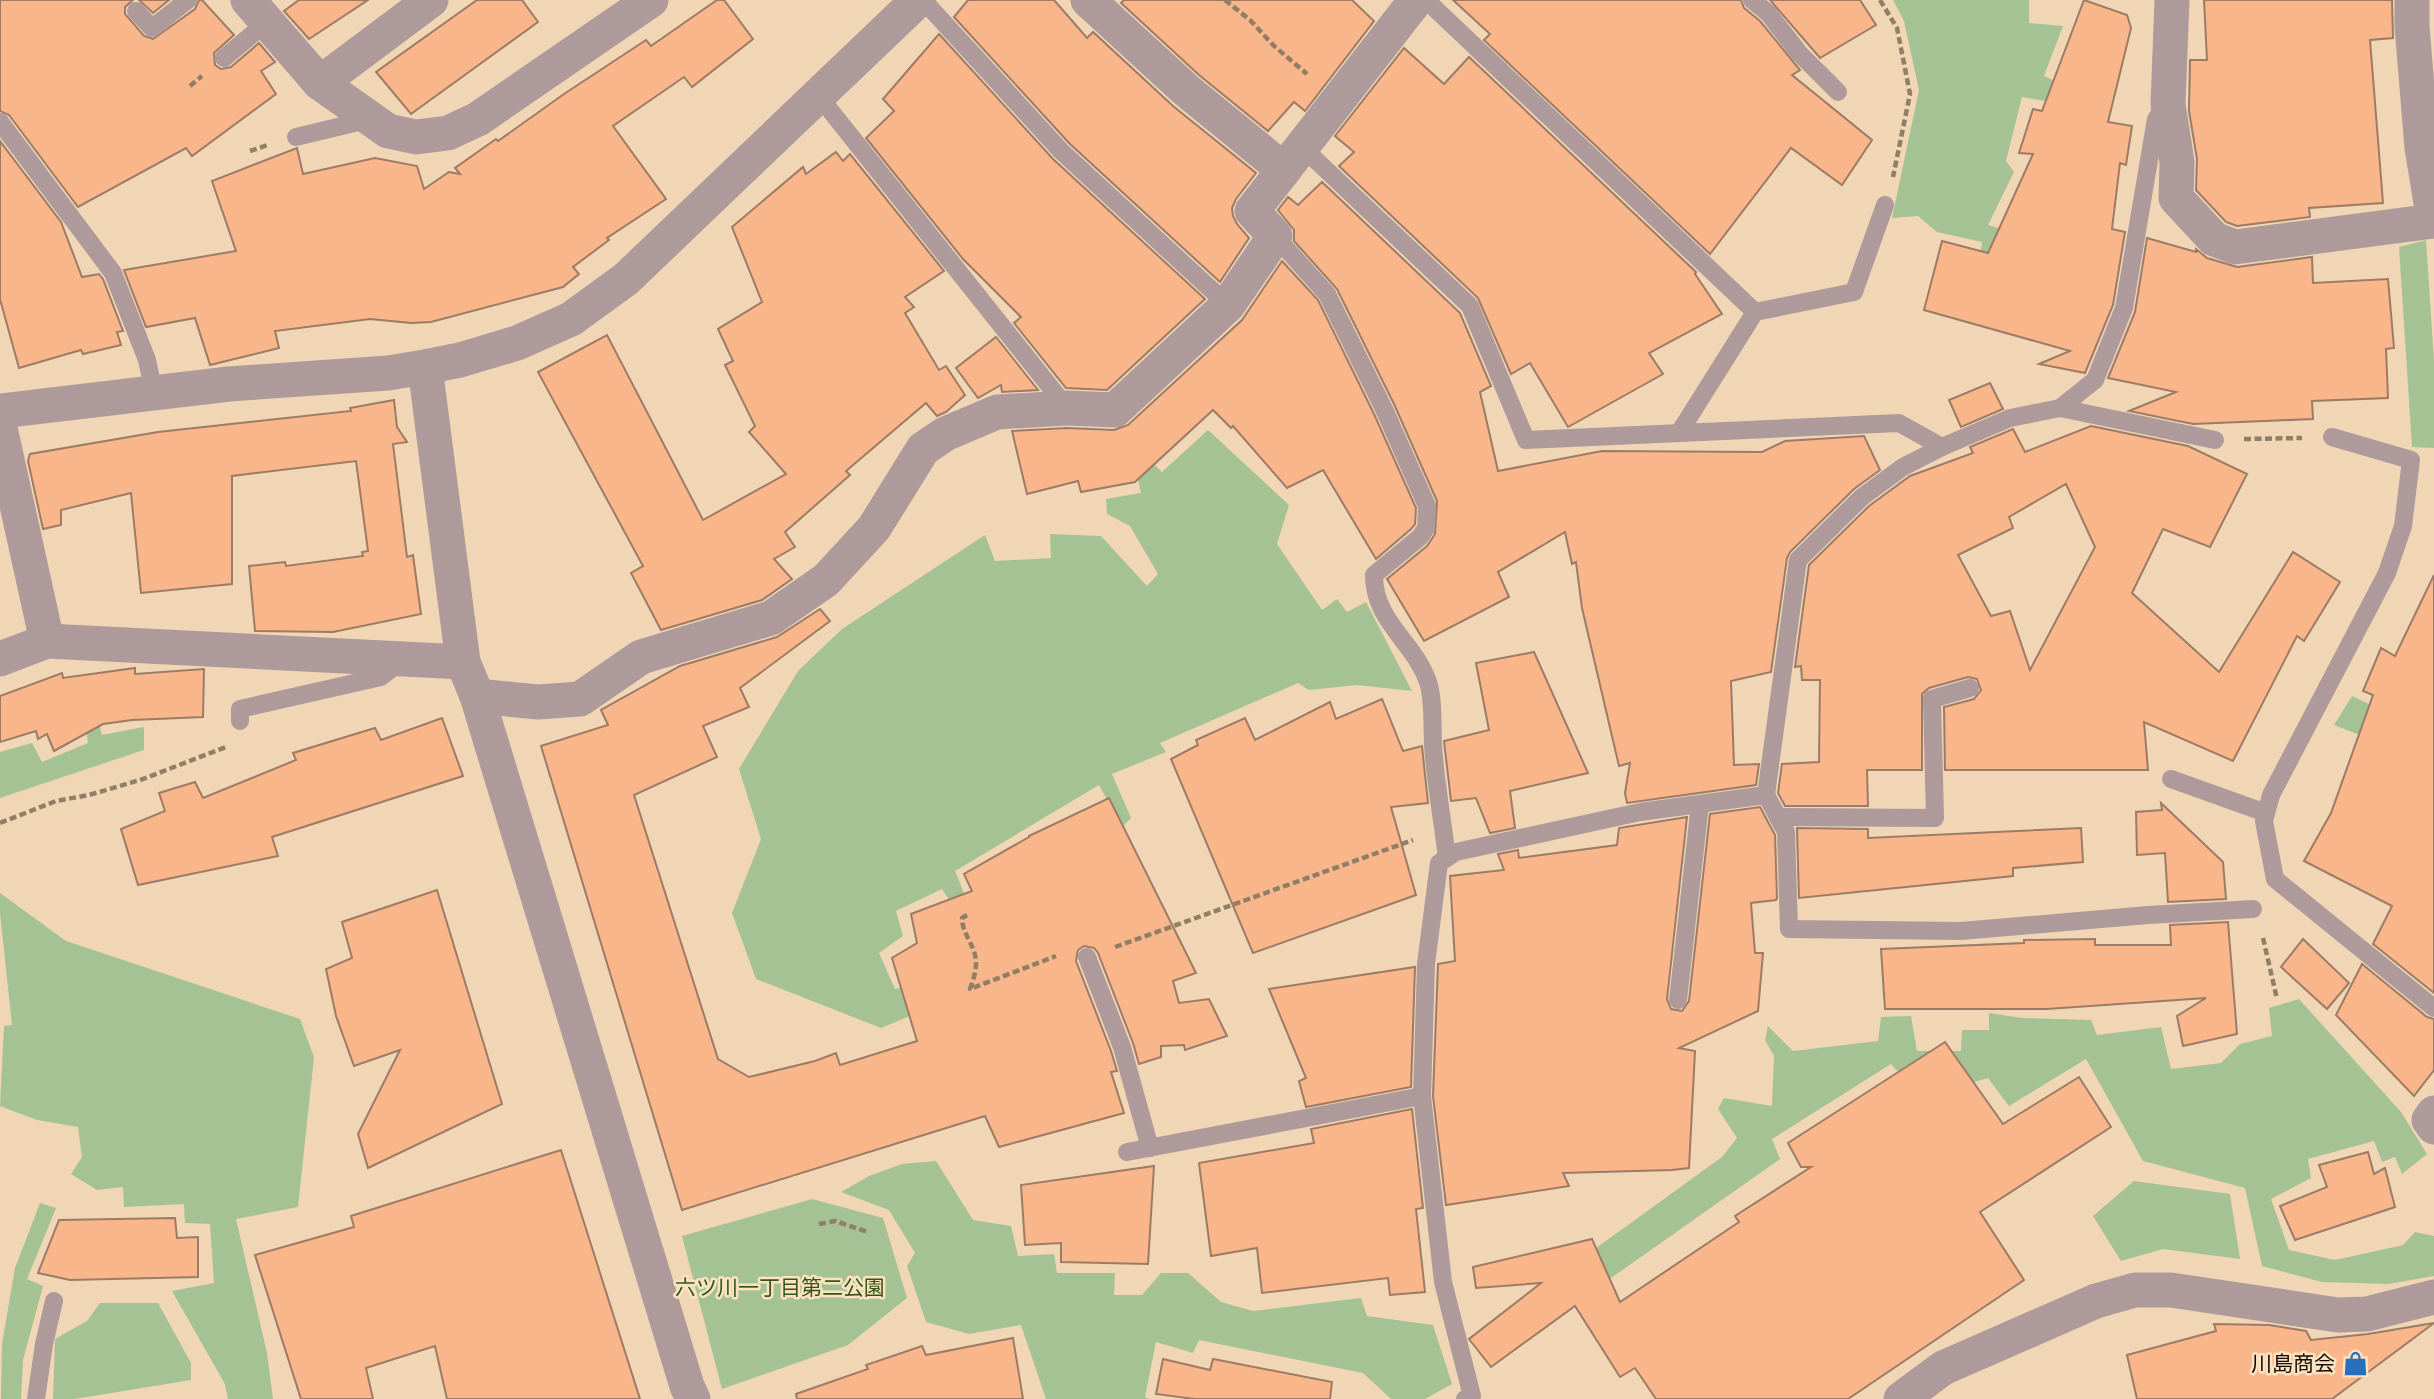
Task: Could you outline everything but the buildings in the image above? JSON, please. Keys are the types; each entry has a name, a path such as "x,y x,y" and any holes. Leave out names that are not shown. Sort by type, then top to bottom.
{"street":[{"path":"320,83 431,0"},
{"path":"257,11 320,83 388,131 416,137 448,133 478,119 651,0"},
{"path":"0,411 229,384 425,368 517,342 571,319 626,279 920,0"},
{"path":"1088,0 1186,90 1293,158"},
{"path":"477,696 538,702 580,699 641,657 771,618 826,580 874,528 923,449 945,434 997,412 1067,408 1115,410 1227,305 1275,236 1252,211 1416,0"},
{"path":"2172,0 2168,104 2178,162 2176,198 2214,239 2235,247 2434,221 2422,148 2412,0"},
{"path":"425,368 463,662 477,696 692,1399"},
{"path":"0,428 47,640"},
{"path":"0,659 47,640 463,662"},
{"path":"2434,1112 2429,1120 2434,1127"},
{"path":"1901,1399 1943,1368 2096,1301 2135,1290 2171,1290 2338,1314 2367,1314 2434,1297"}],"lane":[{"path":"136,11 152,28 188,0"},
{"path":"920,0 1061,151 1227,305"},
{"path":"1426,0 1755,312"},
{"path":"1752,0 1768,13 1800,54 1838,92"},
{"path":"224,58 257,11"},
{"path":"818,95 1067,408"},
{"path":"2060,408 2095,380 2124,308 2157,119 2168,104"},
{"path":"296,137 371,119"},
{"path":"0,122 113,273 146,360 154,393"},
{"path":"1293,158 1470,306 1525,440 1899,423 1942,447"},
{"path":"1679,433 1755,312 1854,292 1885,205"},
{"path":"1275,236 1327,294 1384,409 1427,506 1426,527 1420,537 1374,575 1374,592 1387,619 1420,665 1429,685 1434,757 1447,858"},
{"path":"2215,440 2060,408 2010,418 1942,447 1903,467 1862,497 1798,560 1766,795 1786,832 1789,929 1961,931 2253,909"},
{"path":"2332,437 2411,460 2403,526 2387,573 2271,795 2264,821 2275,879 2434,1008"},
{"path":"240,721 240,709 382,677 404,659"},
{"path":"1778,817 1935,818 1932,699 1970,688"},
{"path":"2171,779 2266,813"},
{"path":"1465,1399 1472,1396 1443,1282 1422,1096 1426,964 1439,863 1456,852 1627,814 1766,795"},
{"path":"1678,1000 1700,804"},
{"path":"1087,957 1122,1046 1150,1148"},
{"path":"1127,1152 1422,1096"},
{"path":"37,1399 44,1344 54,1301"}],"path":[{"path":"1225,0 1250,20 1273,45 1339,100"},
{"path":"1880,0 1898,28 1910,94 1897,162 1885,205"},
{"path":"250,151 265,146"},
{"path":"2215,440 2332,437"},
{"path":"0,823 56,801 89,796 143,779 235,743 240,721"},
{"path":"1087,957 1443,828"},
{"path":"967,915 962,918 962,925 975,956 975,975 970,989 1059,954"},
{"path":"1110,935 1116,947"},
{"path":"2263,939 2277,999"},
{"path":"819,1224 835,1221 868,1231"}],"green space":[{"path":"1893,0 2029,0 2029,23 2063,26 2044,76 2064,85 2056,103 2022,97 2006,161 2014,172 1988,225 2016,233 1973,298 1982,242 1937,232 1918,216 1892,218 1919,90 1904,21"},
{"path":"2426,240 2434,361 2434,448 2412,447 2399,247"},
{"path":"1208,430 1289,505 1277,544 1322,610 1337,599 1347,612 1366,602 1412,691 1357,685 1309,690 1298,683 1160,743 1166,752 1112,774 1131,818 1122,827 1099,785 955,871 966,898 955,909 942,889 896,911 903,936 879,953 895,989 954,972 963,994 881,1028 756,979 732,913 761,839 739,769 798,671 842,629 985,535 995,561 1051,558 1050,534 1101,536 1147,586 1158,574 1130,526 1107,514 1106,499 1141,493 1130,442 1162,472"},
{"path":"2352,696 2434,735 2434,764 2334,725"},
{"path":"99,724 102,735 144,727 144,750 0,798 0,752 32,743 42,762 88,743 86,727"},
{"path":"0,893 66,941 300,1019 314,1057 298,1207 236,1219 267,1353 273,1399 228,1399 225,1384 172,1291 214,1283 210,1224 185,1223 184,1204 124,1207 123,1187 97,1190 71,1174 82,1157 78,1127 37,1120 0,1106 4,1026 12,1025"},
{"path":"2299,999 2401,1112 2427,1154 2402,1174 2395,1157 2382,1162 2374,1141 2308,1159 2311,1178 2271,1199 2289,1250 2335,1260 2403,1245 2415,1232 2434,1236 2434,1276 2389,1284 2322,1282 2262,1266 2245,1188 2143,1161 2086,1059 2009,1106 1988,1078 1946,1090 1916,1091 1891,1064 1772,1139 1780,1159 1594,1290 1581,1259 1722,1157 1737,1138 1718,1109 1724,1098 1772,1106 1774,1056 1765,1040 1768,1026 1793,1051 1878,1041 1881,1017 1911,1016 1917,1051 1961,1051 1962,1030 1989,1030 1989,1013 2022,1018 2091,1020 2097,1035 2161,1027 2171,1069 2221,1063 2240,1044 2272,1036 2269,1008"},
{"path":"936,1161 973,1220 1011,1226 1018,1256 1054,1254 1057,1273 1115,1273 1114,1295 1142,1295 1161,1273 1188,1273 1221,1302 1253,1311 1361,1298 1367,1316 1433,1325 1452,1384 1425,1399 1391,1399 1363,1373 1199,1340 1193,1353 1156,1342 1145,1397 1149,1399 1046,1399 1021,1325 969,1334 926,1322 907,1266 915,1253 889,1210 841,1192 869,1176 902,1164"},
{"path":"2134,1181 2230,1194 2240,1259 2163,1249 2121,1261 2093,1216"},
{"name":"六ツ川一丁目第二公園","path":"812,1199 883,1218 907,1298 848,1345 722,1389 682,1236"},
{"path":"40,1203 56,1208 27,1279 43,1286 23,1360 21,1399 1,1399 2,1344 15,1268"},
{"path":"100,1303 158,1303 191,1363 191,1380 75,1399 53,1399 55,1339 87,1321"}],"place":[{"name":"川島商会","path":"2355,1364"}]}
